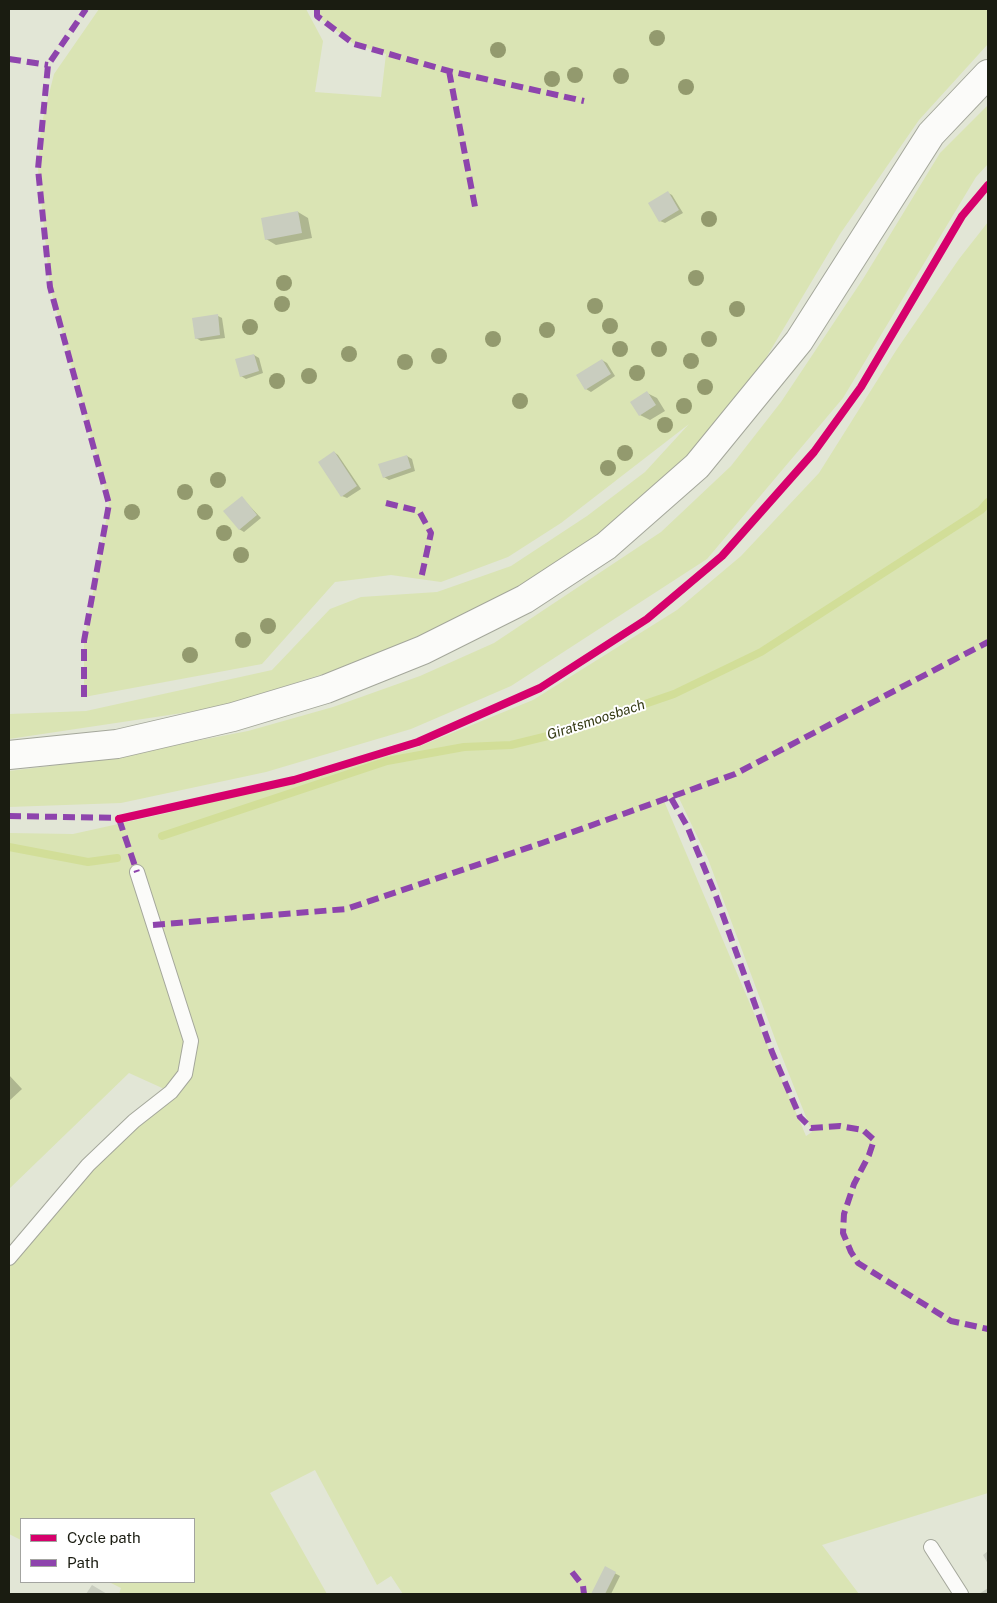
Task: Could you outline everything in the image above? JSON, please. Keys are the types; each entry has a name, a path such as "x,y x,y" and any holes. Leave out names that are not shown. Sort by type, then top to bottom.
{"main road":[{"path":"9,755 117,744 234,718 326,689 423,650 525,599 606,546 697,466 800,341 931,134 988,74"}],"lane":[{"path":"9,1258 88,1165 134,1121 171,1092 185,1074 191,1041 137,872"},
{"path":"931,1548 962,1594"}],"green space":[{"path":"99,9 306,9 323,41 315,92 381,97 386,54 354,44 317,16 317,9 988,9 988,44 919,120 840,234 754,378 684,465 599,541 478,612 355,664 216,708 9,739 9,714 86,711 272,670 330,609 361,597 437,592 511,566 587,516 645,472 689,424 561,523 508,557 441,582 391,575 335,582 262,664 84,697 84,641 109,504 50,287 38,169 41,126 54,74"},
{"path":"988,105 988,164 976,177 843,398 707,559 511,686 411,729 266,772 121,803 9,807 9,771 91,761 248,731 333,707 420,676 494,643 661,532 731,466 781,402 863,279 940,153"},
{"path":"988,222 988,1493 822,1545 859,1594 403,1594 391,1576 377,1585 315,1470 270,1493 327,1594 119,1594 121,1588 111,1583 195,1583 195,1518 20,1518 20,1540 9,1534 9,1258 48,1209 171,1092 129,1073 9,1189 9,833 73,834 168,813 413,749 533,700 677,610 741,556 819,473 897,349 959,259","holes":["678,796 708,859 812,1132 806,1136 664,801"]}],"building":[{"path":"668,191 679,210 659,222 648,203"},
{"path":"298,211 302,233 265,240 261,218"},
{"path":"218,314 220,335 195,339 192,318"},
{"path":"254,354 259,371 240,377 235,359"},
{"path":"602,359 611,374 585,390 576,375"},
{"path":"647,391 656,405 639,416 630,402"},
{"path":"334,451 357,486 341,497 318,462"},
{"path":"407,455 411,468 383,478 378,464"},
{"path":"242,496 257,515 239,530 223,511"},
{"path":"988,1551 988,1564 983,1555"},
{"path":"605,1566 616,1572 605,1594 591,1594"},
{"path":"92,1585 107,1594 86,1594"},
{"path":"988,1588 988,1594 979,1594"}],"waterway":[{"name":"Giratsmoosbach","path":"162,836 387,761 464,747 511,745 560,733 674,694 761,652 981,510 988,502"},
{"name":"Giratsmoosbach","path":"9,847 88,862 117,858"}],"marked path":[{"path":"84,697 84,641 109,504 50,287 38,169 48,65 86,9"},
{"path":"317,9 317,16 354,44 449,71 584,101"},
{"path":"9,59 48,65"},
{"path":"449,71 476,212"},
{"path":"386,503 419,511 431,533 421,579"},
{"path":"153,925 346,909 542,843 735,774 988,642"},
{"path":"671,798 687,826 716,896 772,1052 800,1117 811,1128 840,1126 863,1130 874,1140 869,1155 854,1184 844,1214 843,1233 851,1252 858,1263 951,1321 988,1329"},
{"path":"9,816 122,818"},
{"path":"119,819 137,872"},
{"path":"572,1572 583,1586 584,1594"}],"cycle path":[{"path":"119,819 294,780 418,742 540,688 647,619 722,556 814,452 861,387 962,216 988,185"}]}
